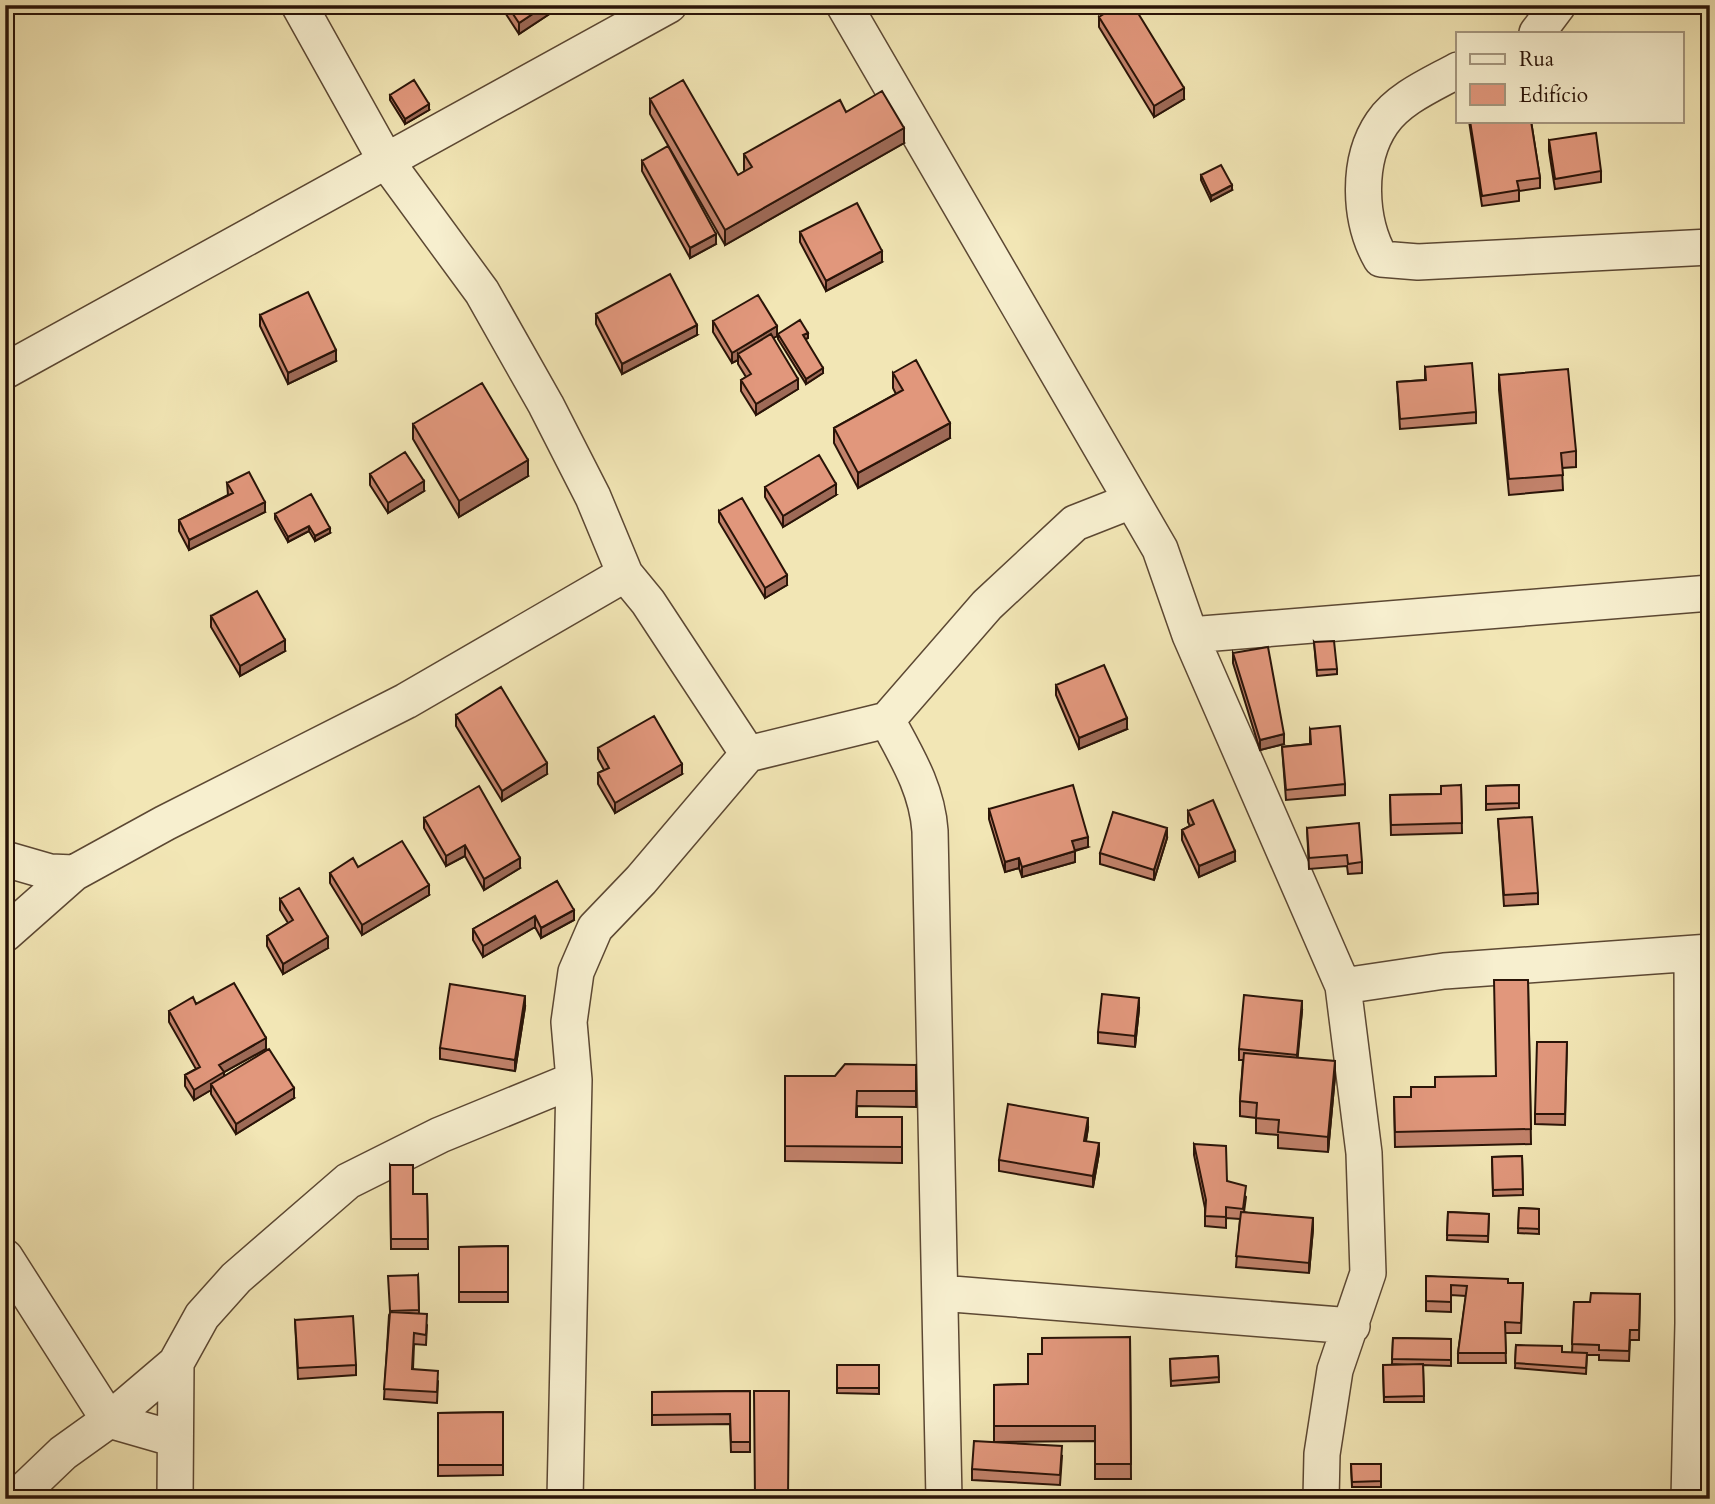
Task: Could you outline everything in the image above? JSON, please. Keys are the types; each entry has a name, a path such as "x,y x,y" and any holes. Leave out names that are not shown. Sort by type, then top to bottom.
{"street":[{"path":"299,5 386,161 482,292 546,405 593,498 625,573 648,602 748,754"},
{"path":"5,371 669,5"},
{"path":"844,5 1160,549 1190,635 1343,986 1364,1153 1368,1273 1335,1370 1322,1454 1321,1499"},
{"path":"1538,32 1558,5"},
{"path":"1456,71 1405,101 1382,123 1366,164 1365,218 1370,239 1381,259 1418,262 1710,247"},
{"path":"565,1499 574,1080 569,1022 576,972 595,928 642,880 748,754 887,720 987,605 1074,523 1131,501"},
{"path":"5,934 74,873 165,823 406,701 625,573"},
{"path":"1190,635 1710,593"},
{"path":"887,720 922,785 928,806 944,1499"},
{"path":"5,859 50,872 74,873"},
{"path":"1343,986 1444,971 1701,953 1689,1499"},
{"path":"15,1499 63,1453 109,1420 176,1363 202,1316 236,1278 348,1181 440,1135 574,1080"},
{"path":"5,1257 109,1420 175,1439"},
{"path":"940,1293 1352,1326"},
{"path":"175,1499 176,1363"}],"building":[{"path":"507,5 546,5 519,23"},
{"path":"1118,5 1133,5 1184,88 1154,106 1099,17"},
{"path":"414,80 429,104 405,119 390,95"},
{"path":"683,80 738,175 752,167 744,154 840,100 846,112 882,91 904,128 725,230 650,99"},
{"path":"1470,122 1531,122 1540,178 1517,181 1519,190 1482,196"},
{"path":"1596,133 1601,171 1555,179 1549,140"},
{"path":"668,146 716,234 690,248 642,161"},
{"path":"1221,165 1232,185 1211,196 1201,175"},
{"path":"857,203 882,251 826,281 800,232"},
{"path":"670,274 697,325 622,364 596,314"},
{"path":"308,292 336,350 288,373 260,315"},
{"path":"758,295 777,326 732,353 713,321"},
{"path":"800,320 808,333 803,335 823,368 806,379 778,334"},
{"path":"771,334 798,379 756,404 741,380 751,374 738,354"},
{"path":"916,360 950,423 858,473 834,428 903,390 893,373"},
{"path":"1472,363 1476,412 1400,419 1397,382 1426,380 1425,367"},
{"path":"1568,369 1576,451 1561,453 1563,475 1509,479 1499,375"},
{"path":"482,383 528,460 459,501 413,424"},
{"path":"405,452 424,481 388,503 370,474"},
{"path":"819,455 836,484 783,516 765,487"},
{"path":"249,472 265,502 189,540 179,520 233,493 227,483"},
{"path":"311,494 330,528 315,536 309,526 288,537 275,514"},
{"path":"742,498 787,575 765,588 719,511"},
{"path":"257,591 285,640 240,666 211,616"},
{"path":"1334,641 1337,669 1317,670 1314,642"},
{"path":"1268,647 1284,734 1260,740 1233,653"},
{"path":"1104,665 1127,718 1079,738 1056,685"},
{"path":"501,687 547,763 502,791 456,715"},
{"path":"654,716 682,764 615,803 598,773 609,768 598,748"},
{"path":"1340,726 1345,784 1286,790 1282,747 1311,744 1310,729"},
{"path":"1073,785 1088,837 1072,841 1075,851 1022,867 1019,858 1005,862 989,809"},
{"path":"1461,785 1462,823 1391,825 1390,795 1441,794 1441,786"},
{"path":"1519,785 1519,803 1486,804 1486,786"},
{"path":"479,786 520,858 484,879 465,845 446,856 424,818"},
{"path":"1213,800 1235,851 1199,866 1182,830 1194,824 1188,811"},
{"path":"1113,812 1167,828 1154,870 1100,853"},
{"path":"1532,817 1538,893 1504,895 1498,819"},
{"path":"1359,823 1362,862 1348,864 1347,855 1309,858 1307,828"},
{"path":"402,841 429,885 362,925 330,873 353,858 358,867"},
{"path":"557,881 574,910 541,928 535,916 483,946 473,929"},
{"path":"299,888 328,937 283,964 267,936 293,920 280,899"},
{"path":"1494,980 1528,980 1531,1129 1395,1132 1394,1097 1411,1097 1411,1087 1435,1087 1435,1077 1496,1076"},
{"path":"234,983 266,1038 219,1065 224,1072 194,1090 185,1075 200,1067 169,1011 193,997 196,1004"},
{"path":"450,984 525,996 515,1060 440,1048"},
{"path":"1102,994 1139,998 1135,1036 1098,1032"},
{"path":"1244,995 1302,1001 1297,1055 1239,1049"},
{"path":"1537,1042 1567,1042 1565,1114 1535,1114"},
{"path":"269,1049 294,1088 236,1124 211,1084"},
{"path":"1244,1053 1335,1061 1328,1137 1278,1132 1279,1120 1256,1118 1257,1103 1240,1101"},
{"path":"845,1064 916,1065 916,1091 857,1091 856,1117 902,1117 902,1147 785,1146 785,1076 835,1076"},
{"path":"1008,1104 1088,1118 1084,1141 1099,1143 1093,1176 999,1160"},
{"path":"1194,1144 1226,1146 1227,1181 1246,1186 1243,1209 1226,1207 1226,1217 1205,1216 1206,1200"},
{"path":"1522,1156 1523,1189 1493,1190 1492,1157"},
{"path":"390,1165 413,1165 413,1194 427,1194 428,1239 391,1239"},
{"path":"1519,1208 1539,1209 1539,1229 1518,1228"},
{"path":"1241,1212 1313,1218 1309,1263 1236,1256"},
{"path":"1448,1212 1489,1214 1488,1236 1447,1235"},
{"path":"508,1246 508,1292 459,1292 459,1247"},
{"path":"418,1275 419,1310 390,1311 388,1276"},
{"path":"1426,1276 1508,1279 1508,1283 1523,1283 1521,1323 1505,1322 1506,1353 1458,1353 1467,1286 1451,1285 1451,1302 1426,1301"},
{"path":"1591,1293 1640,1294 1639,1330 1630,1330 1629,1351 1599,1350 1599,1345 1572,1344 1574,1302 1590,1302"},
{"path":"390,1312 427,1314 426,1335 414,1333 412,1369 438,1371 437,1392 384,1389"},
{"path":"353,1316 356,1365 298,1368 295,1320"},
{"path":"1130,1337 1131,1464 1095,1464 1095,1426 994,1426 994,1385 1028,1384 1028,1354 1042,1354 1042,1338"},
{"path":"1393,1338 1451,1339 1451,1360 1392,1359"},
{"path":"1516,1345 1562,1346 1562,1352 1587,1353 1586,1368 1515,1363"},
{"path":"1218,1356 1219,1377 1171,1381 1170,1359"},
{"path":"1423,1364 1424,1396 1384,1397 1383,1365"},
{"path":"837,1365 879,1365 879,1388 837,1388"},
{"path":"750,1391 750,1442 731,1442 730,1414 652,1415 652,1392"},
{"path":"754,1391 789,1391 788,1499 755,1499"},
{"path":"503,1412 503,1465 438,1465 438,1413"},
{"path":"974,1441 1062,1446 1060,1475 972,1469"},
{"path":"1351,1464 1381,1464 1381,1481 1352,1482"}]}
